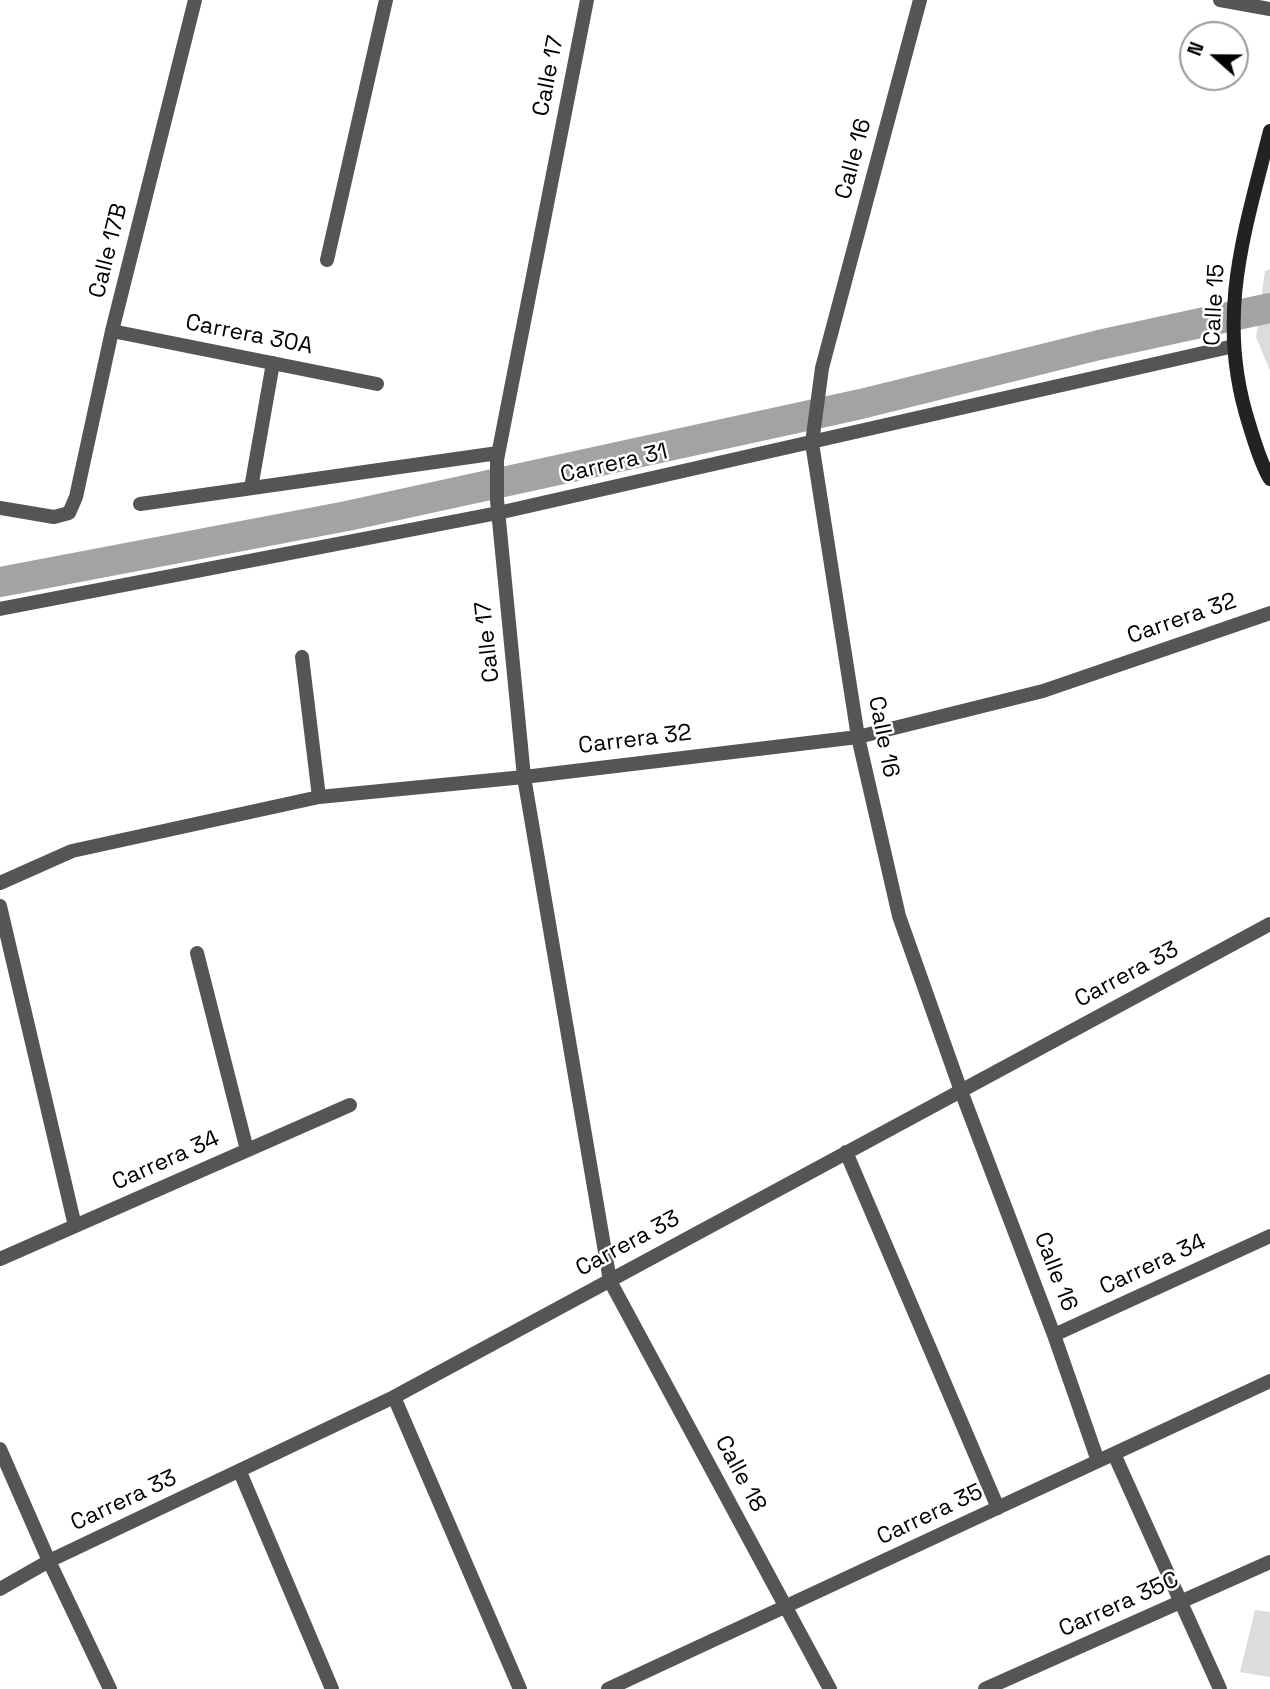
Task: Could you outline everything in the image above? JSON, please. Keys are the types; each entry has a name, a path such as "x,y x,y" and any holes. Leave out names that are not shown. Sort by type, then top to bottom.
{"street":[{"name":"Calle 17B","path":"0,508 54,517 69,513 76,498 112,331 195,0"},
{"path":"327,260 386,0"},
{"name":"Calle 17","path":"587,0 497,457 498,507 524,777 610,1280"},
{"name":"Calle 16","path":"920,0 821,368 812,435 858,737 899,916 1098,1461"},
{"path":"1220,0 1270,9"},
{"name":"Calle 15","path":"1270,131 1241,245 1233,307 1233,340 1240,396 1262,466 1270,479"},
{"name":"Carrera 30A","path":"112,331 377,384"},
{"name":"Carrera 31","path":"0,609 498,507 1233,340"},
{"path":"251,488 273,363"},
{"path":"140,504 497,457"},
{"name":"Carrera 32","path":"0,883 72,851 319,797 524,777 858,737 1043,691 1270,613"},
{"path":"302,657 319,797"},
{"path":"0,906 5,940 75,1226"},
{"name":"Carrera 33","path":"0,1589 49,1561 394,1397 1270,924"},
{"path":"197,953 247,1150"},
{"name":"Carrera 34","path":"0,1259 350,1105"},
{"path":"846,1152 998,1508"},
{"name":"Carrera 34","path":"1054,1335 1270,1236"},
{"name":"Calle 18","path":"610,1280 828,1688"},
{"name":"Carrera 35","path":"608,1689 1270,1381"},
{"path":"394,1397 520,1689"},
{"path":"0,1448 49,1561 110,1689"},
{"path":"1114,1454 1220,1689"},
{"path":"240,1472 332,1689"},
{"name":"Carrera 35C","path":"985,1689 1270,1562"}],"shaded area":[{"path":"1270,269 1270,371 1256,337 1265,271"},
{"path":"1255,1610 1270,1612 1270,1677 1240,1672"}],"waterway":[{"path":"0,582 347,516 861,404 1099,345 1270,308"}]}
